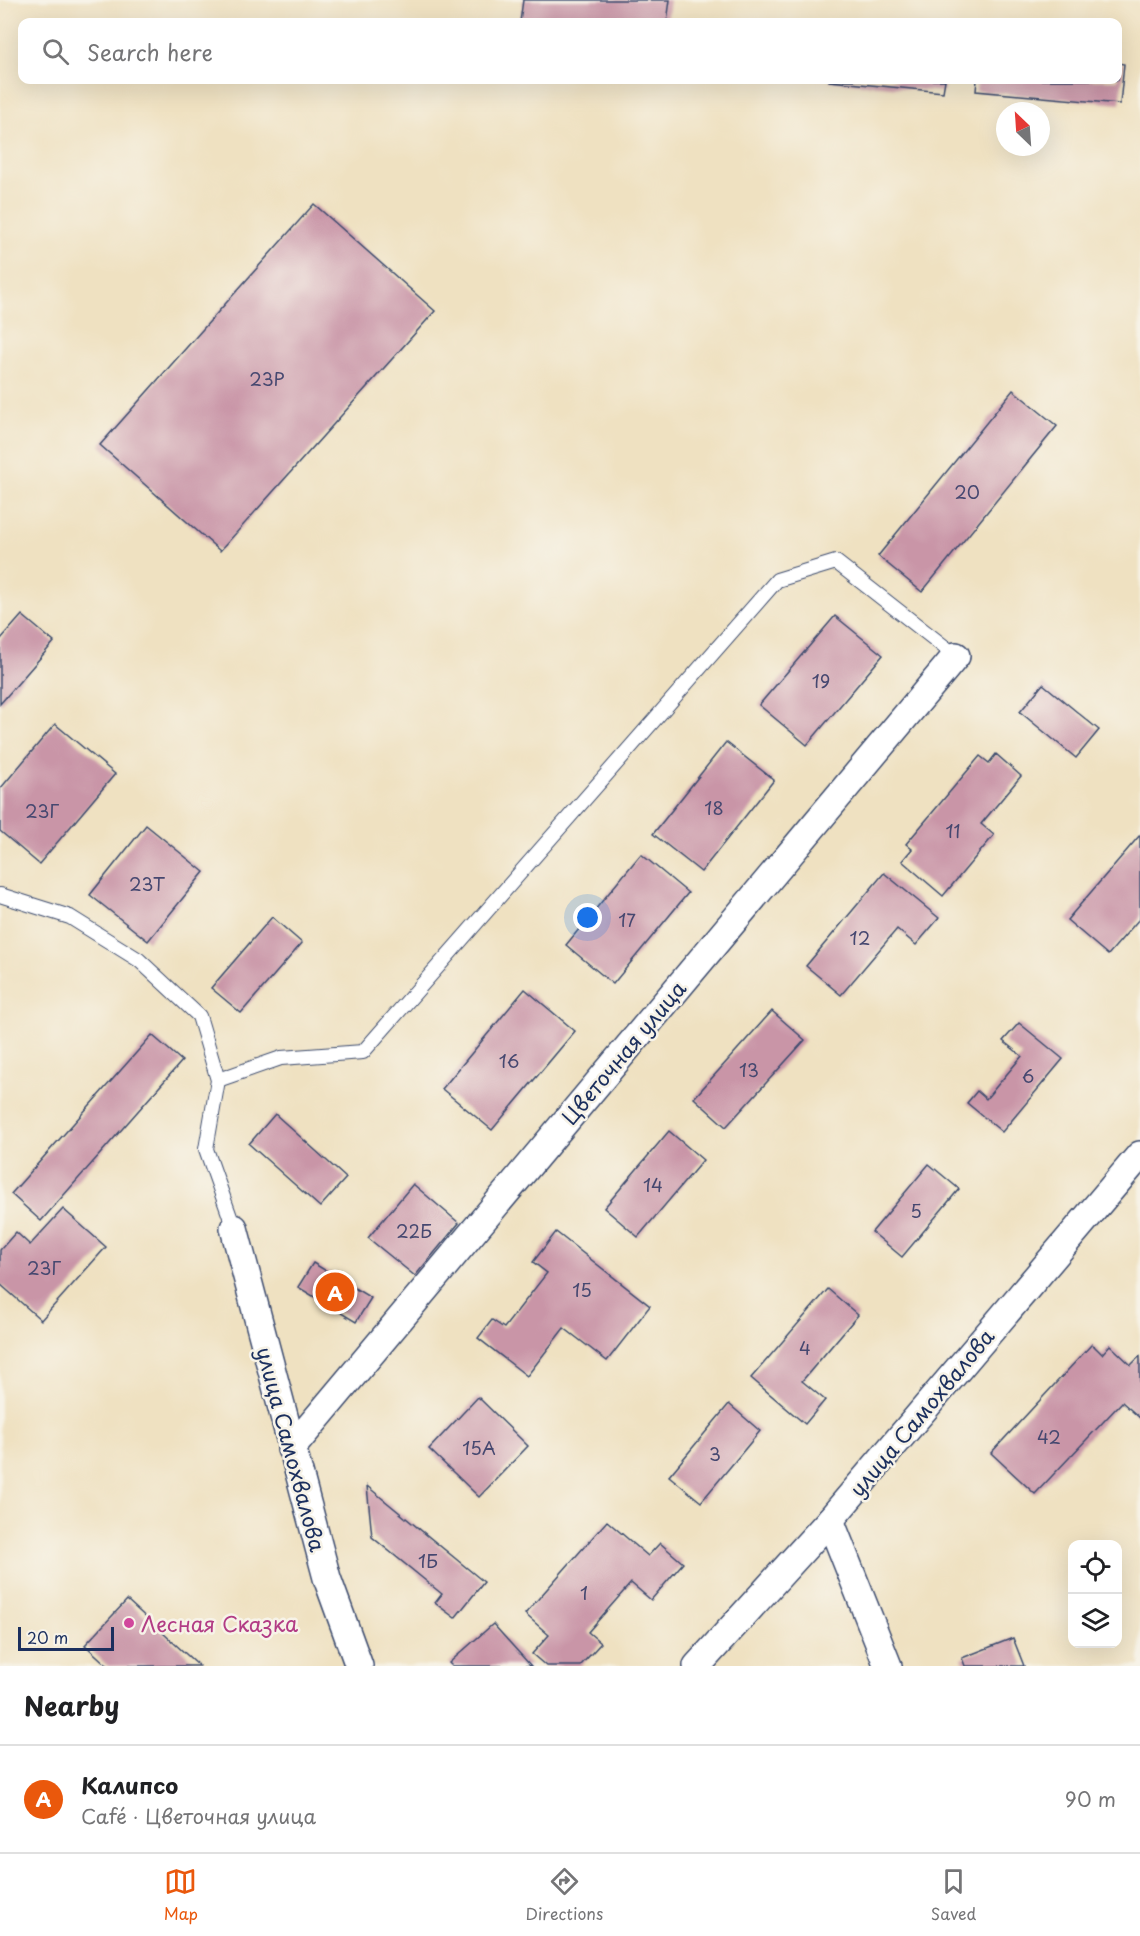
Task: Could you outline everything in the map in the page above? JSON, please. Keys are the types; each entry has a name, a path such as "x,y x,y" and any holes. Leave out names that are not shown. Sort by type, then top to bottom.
{"street":[{"name":"Цветочная улица","path":"291,1449 956,656"},
{"name":"улица Самохвалова","path":"697,1666 830,1520 1140,1155"},
{"name":"улица Самохвалова","path":"234,1228 327,1578 359,1666"},
{"path":"830,1520 888,1666"}],"lane":[{"path":"218,1080 280,1058 363,1052 777,580 836,562 956,656"},
{"path":"0,896 70,916 139,960 199,1016 218,1080 206,1149 234,1228"}],"building":[{"path":"523,0 670,0 668,18 521,18"},
{"path":"860,84 944,84 943,92"},
{"path":"977,84 1122,84 1120,104 976,91"},
{"path":"314,204 435,311 220,551 100,445"},
{"path":"1013,390 1057,426 922,592 878,556"},
{"path":"22,615 54,642 0,704 0,640"},
{"path":"835,616 883,655 807,745 759,705"},
{"path":"1043,684 1099,730 1076,758 1020,712"},
{"path":"55,724 115,774 39,864 0,831 0,789"},
{"path":"726,742 774,780 701,872 653,834"},
{"path":"996,754 1021,776 981,824 994,835 943,896 902,861 912,849 906,844 980,756 989,763"},
{"path":"146,825 204,872 148,941 90,895"},
{"path":"1140,835 1140,918 1108,955 1067,920"},
{"path":"641,854 688,893 613,984 566,945"},
{"path":"884,873 939,918 916,945 897,929 841,995 806,966"},
{"path":"272,917 302,943 241,1013 211,988"},
{"path":"525,989 575,1031 492,1130 442,1089"},
{"path":"772,1011 805,1040 726,1127 694,1098"},
{"path":"1019,1023 1063,1059 1002,1132 967,1103 977,1091 986,1099 1022,1056 1003,1041"},
{"path":"152,1035 182,1061 41,1221 11,1194"},
{"path":"275,1114 346,1178 320,1207 249,1144"},
{"path":"669,1131 703,1160 638,1237 604,1208"},
{"path":"929,1164 959,1189 902,1257 872,1232"},
{"path":"413,1184 459,1223 415,1276 368,1238"},
{"path":"63,1209 106,1247 41,1320 0,1284 0,1250 16,1232 30,1245"},
{"path":"556,1232 650,1306 607,1361 564,1328 527,1376 478,1338 492,1320 504,1328 547,1273 533,1262"},
{"path":"313,1263 371,1298 356,1322 298,1287"},
{"path":"828,1289 858,1315 802,1381 825,1400 805,1424 751,1378"},
{"path":"1092,1344 1102,1354 1110,1345 1131,1365 1140,1356 1140,1418 1122,1402 1035,1494 991,1453"},
{"path":"478,1397 528,1446 479,1497 429,1449"},
{"path":"729,1404 760,1431 701,1502 669,1476"},
{"path":"367,1486 484,1582 455,1618 435,1603 442,1594 372,1537"},
{"path":"607,1521 648,1556 660,1543 683,1563 651,1600 631,1583 588,1632 601,1643 580,1666 546,1666 532,1654 549,1635 525,1614"},
{"name":"Лесная Сказка","path":"127,1600 199,1666 108,1666 85,1645"},
{"path":"493,1624 531,1666 452,1666 449,1663"},
{"path":"1013,1638 1024,1666 965,1666 962,1658"}],"place":[{"name":"Калипсо","path":"335,1292"},
{"name":"Лесная Сказка","path":"129,1623"}]}
